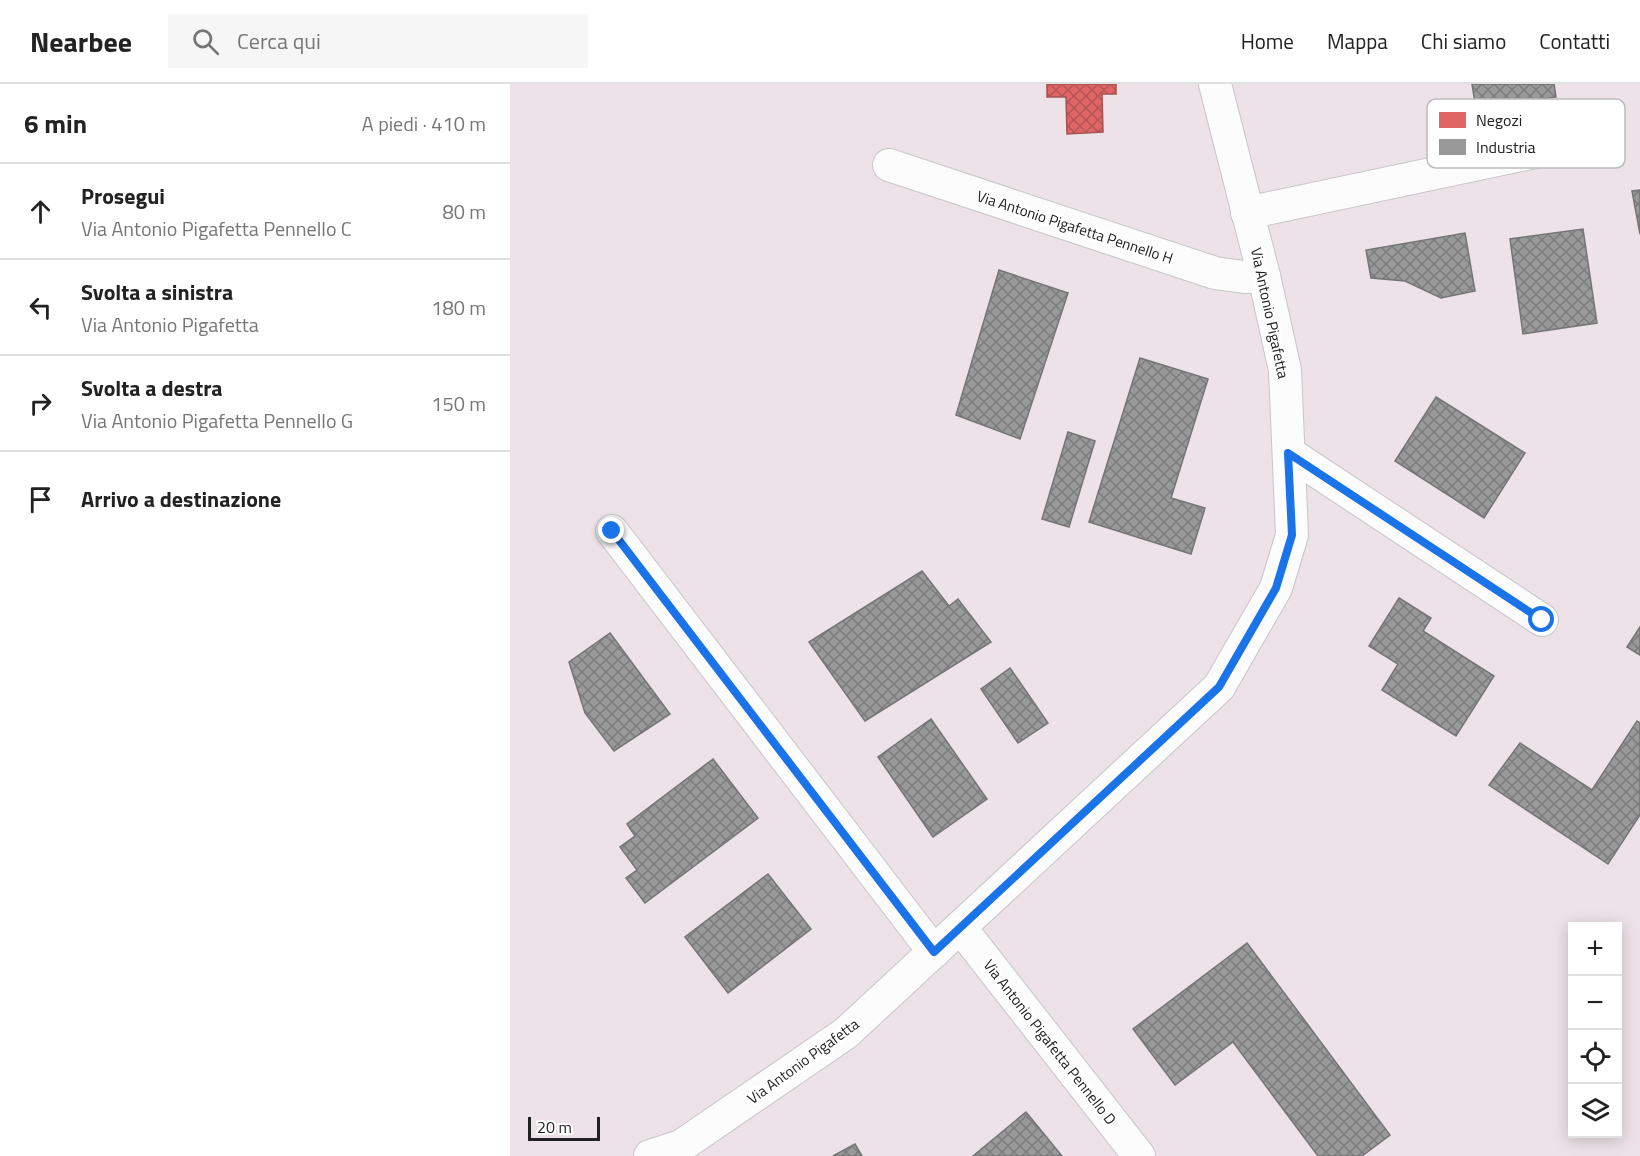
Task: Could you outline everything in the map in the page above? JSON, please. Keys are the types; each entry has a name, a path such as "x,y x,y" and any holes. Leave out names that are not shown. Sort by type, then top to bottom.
{"street":[{"name":"Via Antonio Pigafetta","path":"650,1156 681,1146 846,1033 1219,687 1276,588 1292,535 1285,370 1264,276 1215,84"},
{"name":"Via Antonio Pigafetta Pennello H","path":"889,165 1215,273 1244,277 1264,276"},
{"path":"1247,213 1459,168"},
{"path":"1288,453 1542,620"},
{"path":"612,531 934,952"},
{"name":"Via Antonio Pigafetta Pennello D","path":"960,927 1139,1156"}],"shaded area":[{"path":"510,84 1640,84 1640,1156 510,1156"}],"building: Negozi":[{"path":"1047,84 1116,84 1116,94 1102,94 1103,132 1067,134 1066,97 1047,97"}],"building: Industria":[{"path":"1472,84 1554,84 1556,97 1544,99 1474,99"},
{"path":"1640,190 1640,234 1632,191"},
{"path":"1583,229 1597,323 1523,334 1510,239"},
{"path":"1465,233 1475,291 1441,298 1405,281 1371,278 1366,250"},
{"path":"999,270 1068,293 1020,439 956,415"},
{"path":"1140,358 1208,379 1171,498 1205,508 1191,554 1089,522"},
{"path":"1436,397 1525,453 1484,518 1395,461"},
{"path":"1068,432 1095,441 1069,527 1042,519"},
{"path":"922,571 949,606 958,599 991,642 865,721 809,642"},
{"path":"1399,598 1431,618 1423,631 1494,676 1456,736 1382,690 1398,664 1369,646"},
{"path":"1640,627 1640,655 1627,647"},
{"path":"610,633 670,714 614,751 585,713 569,662"},
{"path":"1010,668 1048,723 1018,743 981,689"},
{"path":"931,719 987,799 933,837 878,757"},
{"path":"1637,721 1640,723 1640,815 1608,864 1489,785 1520,743 1592,790"},
{"path":"713,759 758,818 645,903 626,878 637,870 620,847 635,836 627,824"},
{"path":"768,874 811,929 728,993 685,937"},
{"path":"1247,943 1390,1135 1362,1156 1318,1156 1233,1042 1175,1085 1133,1029"},
{"path":"1026,1112 1062,1156 973,1156"},
{"path":"855,1144 862,1156 833,1156"}],"route":[{"path":"612,531 934,952 1219,687 1276,588 1292,535 1288,453 1542,620"}]}
